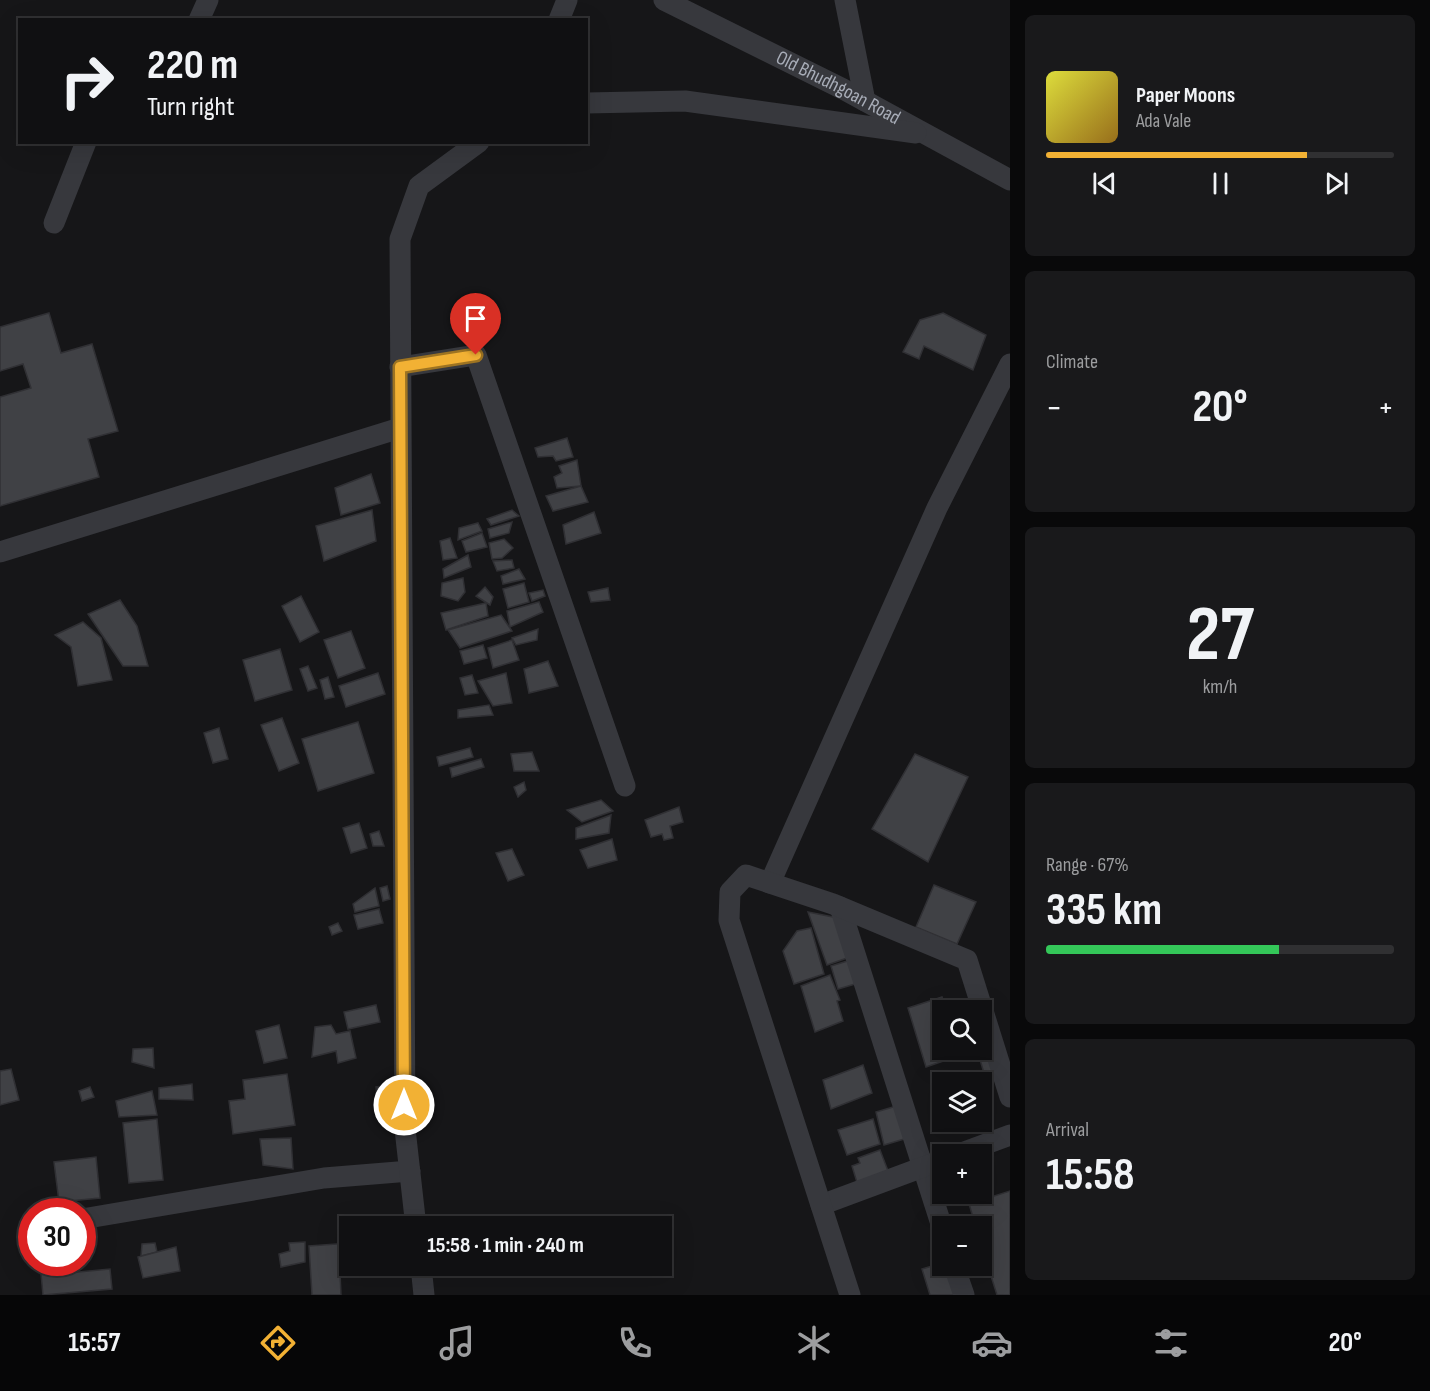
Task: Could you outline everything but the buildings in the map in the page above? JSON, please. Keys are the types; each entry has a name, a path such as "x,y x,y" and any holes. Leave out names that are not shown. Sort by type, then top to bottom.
{"street":[{"path":"200,18 208,0"},
{"path":"560,18 567,0"},
{"name":"Old Bhudhgoan Road","path":"664,0 865,100 1010,180"},
{"path":"845,0 865,100"},
{"path":"588,103 685,100 928,135"},
{"path":"54,223 85,144"},
{"path":"415,1216 404,1117 400,239 419,186 476,144"},
{"path":"400,367 476,355 625,786"},
{"path":"770,883 937,508 1010,364"},
{"path":"0,552 400,428"},
{"path":"850,1295 729,920 730,892 746,875 840,907 968,960 1010,1097"},
{"path":"821,1205 932,1164 840,907"},
{"path":"986,1144 1010,1135"},
{"path":"96,1217 324,1178 410,1171"},
{"path":"422,1276 424,1295"},
{"path":"957,1276 964,1295"}],"route":[{"path":"404,1105 400,367 476,355"}]}
